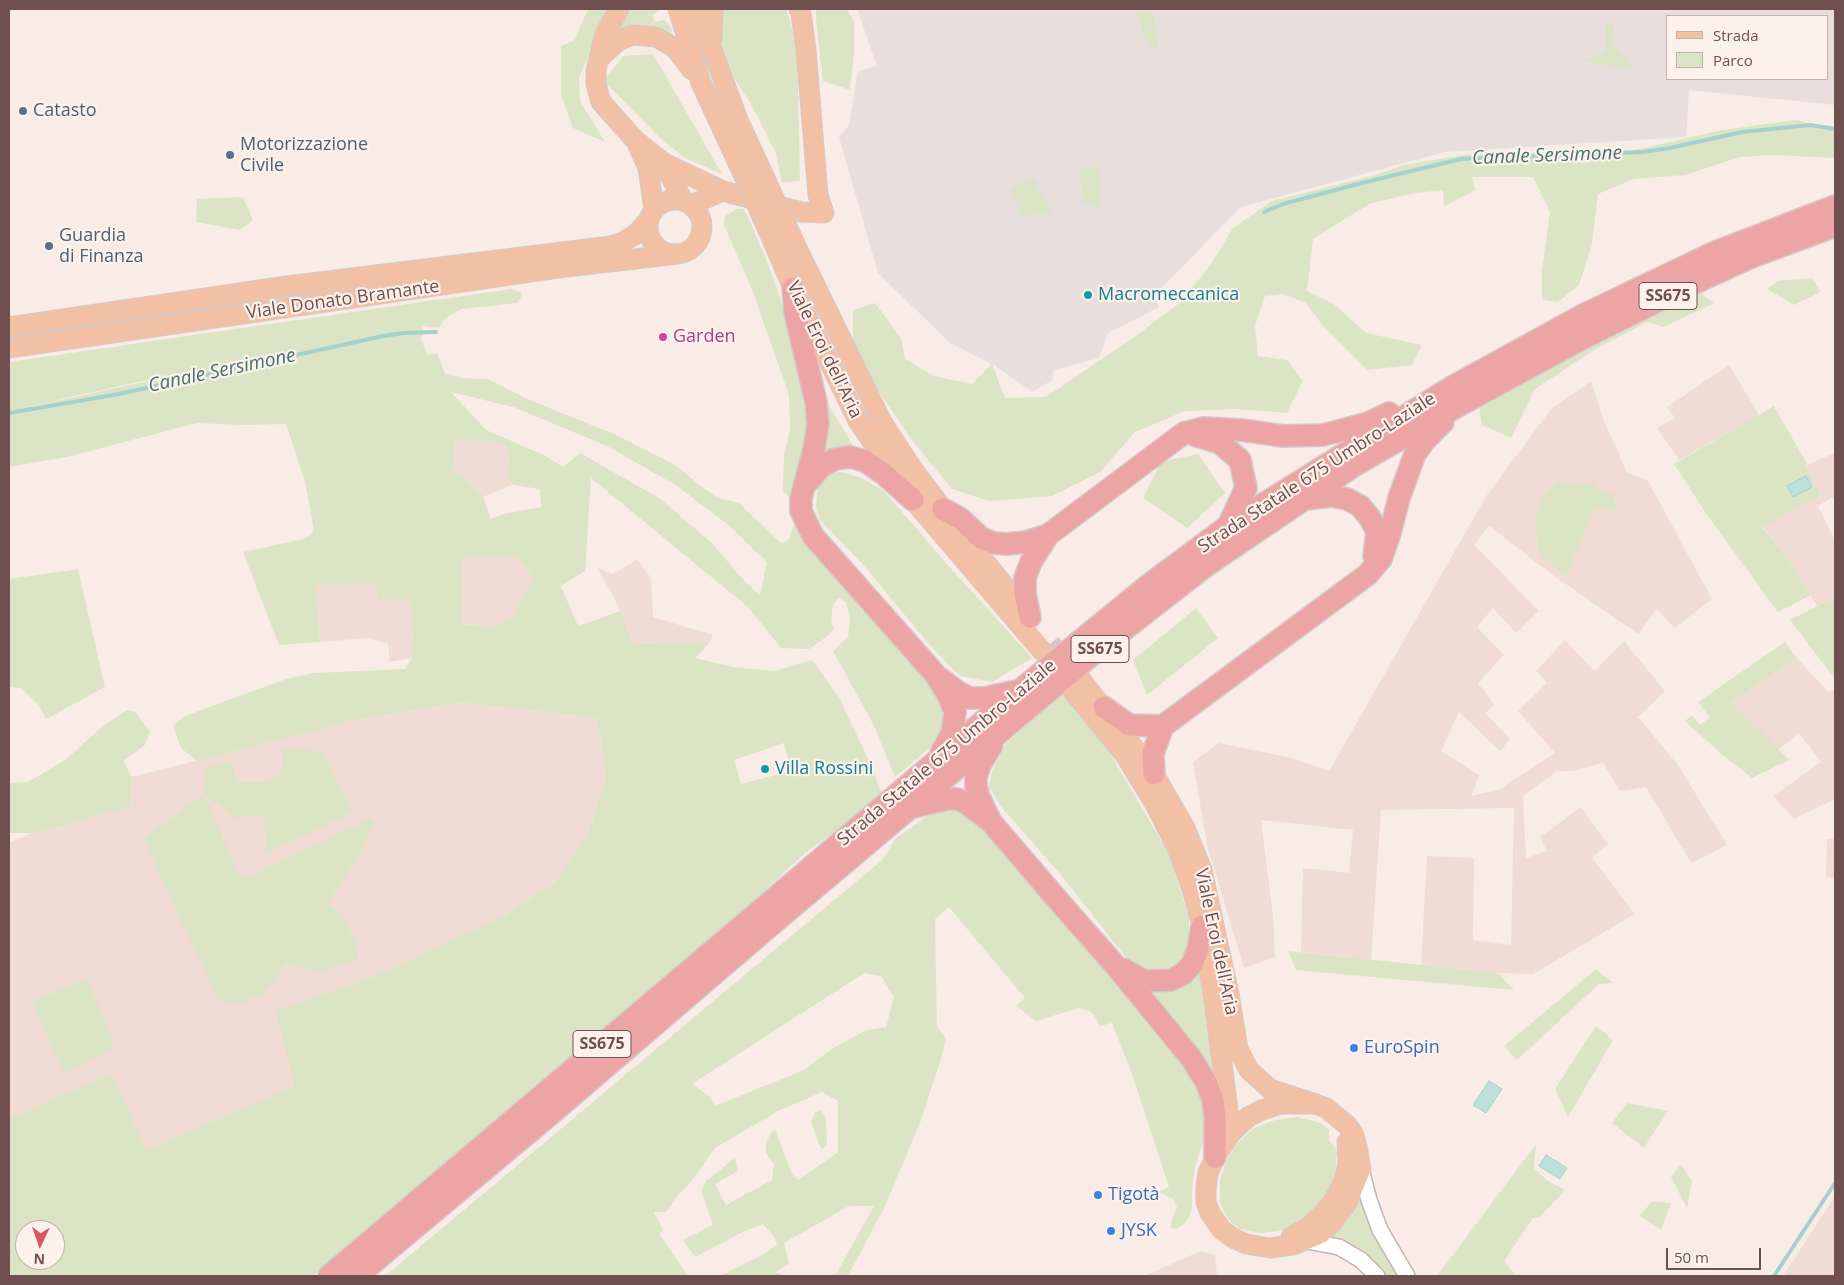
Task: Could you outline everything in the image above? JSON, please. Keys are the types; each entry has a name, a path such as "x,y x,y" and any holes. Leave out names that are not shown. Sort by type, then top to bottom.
{"highway":[{"name":"Strada Statale 675 Umbro-Laziale","path":"357,1276 552,1113 908,797 995,736 1094,653 1207,565 1454,397 1583,315 1713,253 1835,206"},
{"name":"Strada Statale 675 Umbro-Laziale","path":"908,797 938,759 1146,587 1228,526 1454,397 1589,335 1748,258 1835,226"},
{"path":"793,288 795,313 816,402 818,424 814,449 803,487 801,511 813,536 935,674 948,694 955,712 952,733 938,759"},
{"path":"943,510 961,519 980,538 994,543 1026,542 1048,535 1184,433 1203,428 1241,430 1283,436 1323,436 1368,423 1426,394 1454,397 1416,454 1399,498 1381,559 1367,575 1163,726 1153,753 1154,774"},
{"path":"1184,433 1220,443 1240,460 1246,488 1228,526"},
{"path":"803,487 821,466 835,458 850,457 865,461 885,475 913,500"},
{"path":"1303,500 1331,496 1346,499 1360,506 1370,518 1377,532 1375,553 1367,575"},
{"path":"1030,618 1025,578 1031,562 1048,535"},
{"path":"935,674 958,692 970,698 985,698 1005,692 1019,691"},
{"path":"1104,707 1129,726 1163,726"},
{"path":"991,822 979,797 976,776 980,765 992,748 995,736"},
{"path":"908,797 957,799 966,803 991,822 1116,965 1191,1058 1206,1082 1213,1100 1215,1157"},
{"name":"Strada Statale 675 Umbro-Laziale","path":"329,1276 879,822"},
{"path":"1116,965 1145,981 1171,980 1183,974 1192,964 1198,949 1202,926"}],"main road":[{"path":"619,9 605,34 596,70 596,84 601,102 636,141 664,163 723,191 801,212 824,213 818,195 806,50 801,13 798,9"},
{"name":"Viale Eroi dell'Aria","path":"678,9 687,42 702,83 793,288 858,421 913,500 1046,647 1030,618 943,510 912,468 882,422 796,246 738,120 697,9"},
{"path":"712,52 713,9"},
{"path":"598,60 618,41 632,35 656,37 675,48 702,83"},
{"path":"636,141 648,168 652,215 648,229 650,238 661,251 678,254"},
{"path":"664,163 687,203 697,211 703,227"},
{"name":"Viale Donato Bramante","path":"9,328 287,286 612,246 636,234 667,201 687,203 723,191"},
{"name":"Viale Donato Bramante","path":"9,348 558,268 678,254 692,249 697,244 703,227 719,204 728,199 743,196"},
{"name":"Viale Eroi dell'Aria","path":"1231,1132 1214,1000 1202,926 1192,888 1178,850 1155,804 1125,755 1077,685 1104,707 1154,774 1185,828 1202,870 1229,994 1238,1049 1249,1070 1270,1089 1316,1104"},
{"path":"1280,1104 1316,1104 1326,1108 1339,1120 1347,1125 1352,1133 1357,1146 1360,1169 1347,1203 1331,1224 1320,1234 1293,1245 1270,1248 1246,1244 1233,1238 1214,1221 1206,1202 1208,1173 1215,1157 1231,1132 1248,1117 1280,1104"},
{"path":"1270,1248 1309,1227 1334,1200 1344,1181 1348,1164 1346,1137 1339,1120"}],"street":[{"path":"1360,1169 1368,1200 1380,1230 1407,1276"},
{"path":"1306,1241 1339,1247 1361,1260 1377,1276"}],"shaded area":[{"path":"857,9 1835,9 1835,105 1689,90 1686,137 1445,152 1241,207 1155,294 1159,307 1108,333 1099,358 1054,370 1052,380 1033,392 995,366 949,342 878,273 839,137 849,126 858,71 877,66"},
{"path":"1729,365 1759,415 1679,460 1657,428 1675,418 1667,407"},
{"path":"1591,381 1604,421 1627,472 1648,481 1712,599 1675,628 1657,609 1638,634 1554,576 1489,526 1474,545 1539,611 1516,633 1493,608 1477,627 1504,655 1478,683 1495,705 1485,713 1510,739 1500,751 1459,712 1441,751 1479,775 1471,796 1498,790 1555,753 1518,711 1547,683 1536,671 1565,640 1594,671 1624,641 1665,691 1638,717 1678,765 1727,845 1691,863 1646,787 1620,791 1603,763 1572,771 1557,771 1523,796 1526,858 1547,851 1540,837 1581,807 1608,844 1592,858 1635,914 1533,974 1498,973 1421,965 1427,856 1474,858 1473,940 1511,945 1514,808 1381,810 1371,960 1301,952 1303,868 1349,873 1353,830 1261,820 1273,915 1275,957 1244,968 1207,845 1193,762 1219,743 1292,758 1329,771 1487,495 1551,409"},
{"path":"454,440 503,442 509,455 507,475 512,485 483,497 472,484 453,472"},
{"path":"1835,453 1835,496 1818,506 1835,541 1835,597 1817,606 1784,554 1762,526 1821,495 1804,466"},
{"path":"518,556 533,578 513,617 495,627 462,624 462,558"},
{"path":"637,559 651,578 653,617 713,635 710,642 633,644 621,611 597,567 613,574"},
{"path":"376,584 377,600 411,600 412,658 390,662 388,644 368,638 320,642 316,585"},
{"path":"1797,658 1828,692 1835,689 1835,799 1794,819 1773,796 1821,762 1799,733 1778,750 1731,702"},
{"path":"462,703 597,718 606,778 589,831 555,882 505,915 377,975 276,1011 296,1086 146,1150 104,1076 9,1119 9,843 32,833 130,807 132,777 359,719"},
{"path":"1827,839 1835,839 1835,879 1826,877"},
{"path":"1835,1196 1835,1276 1783,1276"},
{"path":"1200,1251 1215,1255 1217,1276 1145,1276"}],"green space":[{"path":"588,9 612,9 596,38 579,77 580,101 605,142 573,128 561,95 561,46 574,41"},
{"path":"625,9 661,9 652,15 655,22 665,20 672,29 671,39 617,33 614,30"},
{"path":"725,9 786,9 797,43 800,181 782,183 776,153 751,104 723,61 719,40 721,12"},
{"path":"816,9 847,9 854,22 854,55 850,90 823,81"},
{"path":"1137,12 1152,14 1159,47 1153,51 1144,35"},
{"path":"1606,23 1614,23 1612,42 1628,61 1631,68 1583,62 1606,50"},
{"path":"653,54 722,174 685,158 660,138 604,81 623,56"},
{"path":"1797,120 1835,131 1835,158 1773,155 1740,157 1685,175 1634,179 1598,194 1592,244 1579,285 1558,302 1542,300 1542,271 1550,212 1533,177 1471,177 1476,190 1444,206 1443,190 1415,193 1369,204 1313,239 1307,291 1334,304 1366,333 1422,345 1412,365 1367,370 1323,326 1306,303 1283,294 1265,296 1255,326 1258,356 1287,360 1303,381 1287,413 1236,409 1185,411 1135,432 1100,472 1052,496 989,501 952,489 911,439 853,353 853,310 875,303 901,338 905,359 934,376 972,384 992,364 1005,398 1046,397 1137,335 1182,301 1211,264 1233,228 1272,201 1376,175 1404,165 1462,155 1627,152 1722,130"},
{"path":"1099,165 1101,209 1084,202 1079,170"},
{"path":"1034,179 1052,214 1021,215 1011,189"},
{"path":"243,197 253,220 240,230 196,222 197,199"},
{"path":"737,209 743,209 749,219 768,264 800,356 813,406 789,497 783,490 783,483 784,456 790,429 789,395 753,292 724,225 725,216"},
{"path":"1812,278 1821,292 1794,305 1767,289 1778,281"},
{"path":"511,289 522,292 517,303 462,309 445,318 439,328 423,326 421,340 428,355 437,353 445,373 462,378 488,379 527,399 614,434 675,465 718,498 739,503 782,544 789,539 794,524 900,652 935,691 946,714 938,741 895,777 874,726 833,651 848,637 850,620 846,602 839,598 833,604 831,620 834,629 829,635 809,649 781,648 749,608 591,478 585,571 561,586 578,626 621,611 633,644 710,642 695,658 733,667 775,671 812,660 839,697 882,794 846,824 806,852 659,990 313,1276 9,1276 9,1119 104,1076 113,1076 146,1150 295,1086 276,1011 377,975 505,915 555,882 589,831 606,778 597,718 462,703 359,719 197,761 181,748 173,726 185,716 286,679 314,673 405,669 412,658 411,600 377,600 375,584 316,585 320,642 279,645 243,552 304,539 311,535 314,530 305,482 286,424 197,423 67,457 9,467 9,411 9,362","holes":["205,369 9,411 133,383","451,392 513,407 607,446 677,486 727,524 767,562 760,595 746,583 712,543 659,498 580,453 563,467 544,455 486,430","455,440 503,442 509,455 507,475 512,485 540,489 541,507 504,514 491,519 483,497 472,484 453,472","518,557 533,578 513,617 495,627 462,624 462,558","784,743 791,771 741,784 734,760"]},
{"path":"1698,290 1714,303 1664,327 1647,322 1594,350 1535,389 1511,438 1482,425 1479,406 1528,376"},
{"path":"824,397 857,452 850,448 840,447 822,454"},
{"path":"1774,406 1807,464 1804,466 1821,495 1762,527 1784,554 1811,595 1778,612 1707,515 1674,464"},
{"path":"1198,454 1225,493 1187,528 1143,498 1161,462"},
{"path":"841,472 862,478 885,492 1032,658 992,682 960,676 927,642 866,568 820,520 816,506 818,488 826,475"},
{"path":"1557,480 1573,485 1593,484 1600,491 1613,494 1617,511 1595,508 1566,577 1539,552 1535,522 1543,498"},
{"path":"78,569 105,687 46,719 38,704 21,688 9,687 9,579"},
{"path":"1835,597 1835,679 1790,620"},
{"path":"1196,608 1218,638 1147,695 1133,660"},
{"path":"1785,642 1797,658 1731,702 1789,760 1752,778 1719,752 1685,721 1692,715 1700,725 1710,717 1698,702"},
{"path":"1062,693 1104,743 1169,854 1189,918 1189,943 1180,962 1167,968 1145,969 1128,960 1062,876 1002,808 989,787 992,771 1006,744"},
{"path":"127,710 135,712 150,731 145,745 123,761 132,777 130,807 32,833 9,833 9,783 28,782 65,760 103,726"},
{"path":"283,748 323,752 353,812 267,853 263,815 234,818 205,796 238,874 247,877 372,818 375,824 360,854 327,904 343,915 356,943 358,961 318,971 285,964 264,994 240,1003 218,1000 143,838 204,795 205,767 231,763 237,782 267,782 282,771"},
{"path":"954,810 967,814 989,834 1043,899 1167,1040 1188,1067 1205,1110 1207,1132 1195,1166 1192,1208 1184,1224 1177,1229 1171,1228 1172,1219 1177,1207 1173,1199 1159,1192 1169,1187 1132,1074 1112,1023 1100,1026 1091,1012 1079,1008 1036,1021 1016,1006 1025,998 949,907 935,919 937,1026 946,1039 940,1062 920,1123 885,1206 848,1276 835,1276 874,1206 849,1206 784,1243 789,1264 776,1272 784,1276 720,1276 764,1254 777,1245 774,1237 763,1224 745,1231 695,1257 683,1240 713,1225 701,1191 706,1181 735,1158 738,1171 715,1184 726,1205 772,1180 774,1164 766,1153 766,1142 775,1129 792,1174 798,1180 838,1152 838,1101 822,1092 776,1112 715,1148 666,1212 654,1212 663,1230 659,1234 688,1276 385,1276 882,860 896,838 932,813","holes":["864,973 881,976 894,997 886,1027 867,1030 833,1048 804,1070 715,1106 709,1096 692,1084"]},
{"path":"1288,951 1498,973 1514,990 1296,970"},
{"path":"1201,966 1218,1087 1145,988 1161,992 1176,990 1192,978"},
{"path":"1596,969 1613,983 1599,984 1517,1060 1504,1046"},
{"path":"87,979 112,1038 113,1048 64,1075 32,1002"},
{"path":"1596,1026 1613,1040 1568,1117 1555,1089"},
{"path":"1627,1103 1668,1111 1644,1148 1612,1123"},
{"path":"821,1110 826,1119 827,1146 822,1149 811,1122 815,1112"},
{"path":"1297,1117 1321,1123 1329,1130 1329,1141 1337,1150 1335,1175 1328,1196 1313,1214 1295,1226 1284,1230 1261,1233 1240,1229 1231,1222 1220,1203 1220,1181 1226,1161 1237,1143 1254,1128 1275,1120"},
{"path":"1536,1144 1534,1168 1548,1181 1565,1190 1540,1217 1533,1218 1504,1261 1515,1274 1514,1276 1437,1276"},
{"path":"1681,1164 1692,1181 1687,1208 1671,1177"},
{"path":"1359,1190 1401,1276 1385,1276 1353,1246 1328,1239"},
{"path":"1652,1201 1671,1203 1661,1230 1640,1216"}],"water":[{"path":"1806,476 1812,487 1793,497 1787,486"},
{"path":"1489,1081 1502,1089 1486,1113 1473,1105"},
{"path":"1546,1155 1567,1168 1560,1179 1539,1166"}],"waterway":[{"name":"Canale Sersimone","path":"1264,212 1283,204 1461,159 1643,152 1742,132 1810,125 1835,129"},
{"name":"Canale Sersimone","path":"9,413 119,394 383,336 436,332"},
{"path":"1774,1276 1835,1183"}],"tunnel":[{"path":"1051,643 1070,666"}],"place":[{"name":"Catasto","path":"23,111"},
{"name":"Motorizzazione Civile","path":"230,155"},
{"name":"Guardia di Finanza","path":"49,246"},
{"name":"Macromeccanica","path":"1088,295"},
{"name":"Garden","path":"663,337"},
{"name":"Villa Rossini","path":"765,769"},
{"name":"EuroSpin","path":"1354,1048"},
{"name":"Tigotà","path":"1098,1195"},
{"name":"JYSK","path":"1111,1231"}]}
